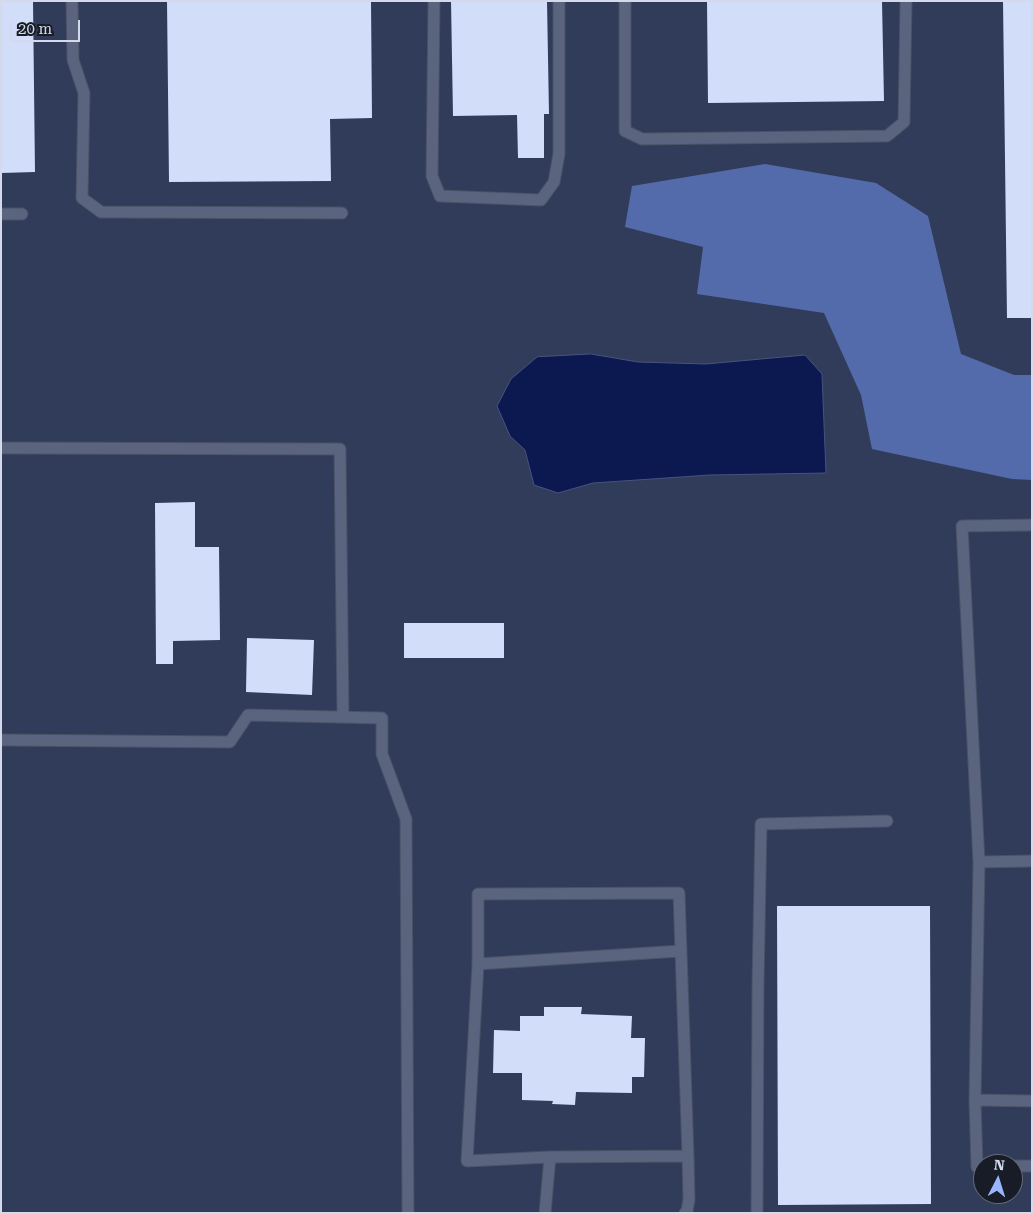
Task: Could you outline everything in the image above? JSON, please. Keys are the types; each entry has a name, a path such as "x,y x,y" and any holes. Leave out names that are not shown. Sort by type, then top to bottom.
{"lane":[{"path":"72,1 72,60 84,92 82,198 101,212 342,213"},
{"path":"434,1 432,176 440,196 541,200 554,182 559,154 559,1"},
{"path":"625,1 625,130 642,139 887,136 904,122 906,1"},
{"path":"1,214 22,214"},
{"path":"1,448 340,449 343,717"},
{"path":"977,1154 979,862 962,526 1032,525"},
{"path":"1,740 230,742 248,715 382,718 382,754 406,819 408,1213"},
{"path":"757,1213 761,824 887,821"},
{"path":"979,862 1032,861"},
{"path":"685,1213 689,1200 688,1156 680,951 679,893 478,894 478,964 466,1161 550,1157 688,1156"},
{"path":"478,964 680,951"},
{"path":"976,1100 1032,1101"},
{"path":"545,1213 550,1157"}],"shaded area":[{"path":"1,1 1032,1 1032,1213 1,1213"},
{"path":"765,164 876,183 928,216 961,354 1014,375 1032,375 1032,480 1012,479 872,449 861,395 824,313 697,294 703,247 625,227 632,186"},
{"path":"591,354 638,362 706,364 805,355 822,374 826,473 710,475 593,483 558,493 534,485 525,450 510,436 497,406 511,379 537,357"}],"building":[{"path":"1,1 33,1 35,172 1,173"},
{"path":"167,1 371,1 372,118 330,119 331,181 169,182"},
{"path":"451,1 547,1 549,114 544,114 544,158 518,158 517,115 453,116"},
{"path":"707,1 882,1 884,101 708,103"},
{"path":"1003,1 1032,1 1032,318 1007,318"},
{"path":"195,502 195,547 219,547 220,640 173,641 173,664 156,664 155,503"},
{"path":"404,623 504,623 504,658 404,658"},
{"path":"247,638 314,640 312,695 246,692"},
{"path":"777,906 930,906 931,1204 778,1205"},
{"path":"544,1007 582,1007 581,1014 632,1016 631,1038 645,1038 644,1077 632,1077 632,1093 576,1092 575,1105 552,1104 553,1101 522,1100 522,1073 493,1073 494,1030 520,1031 520,1016 544,1016"}]}
